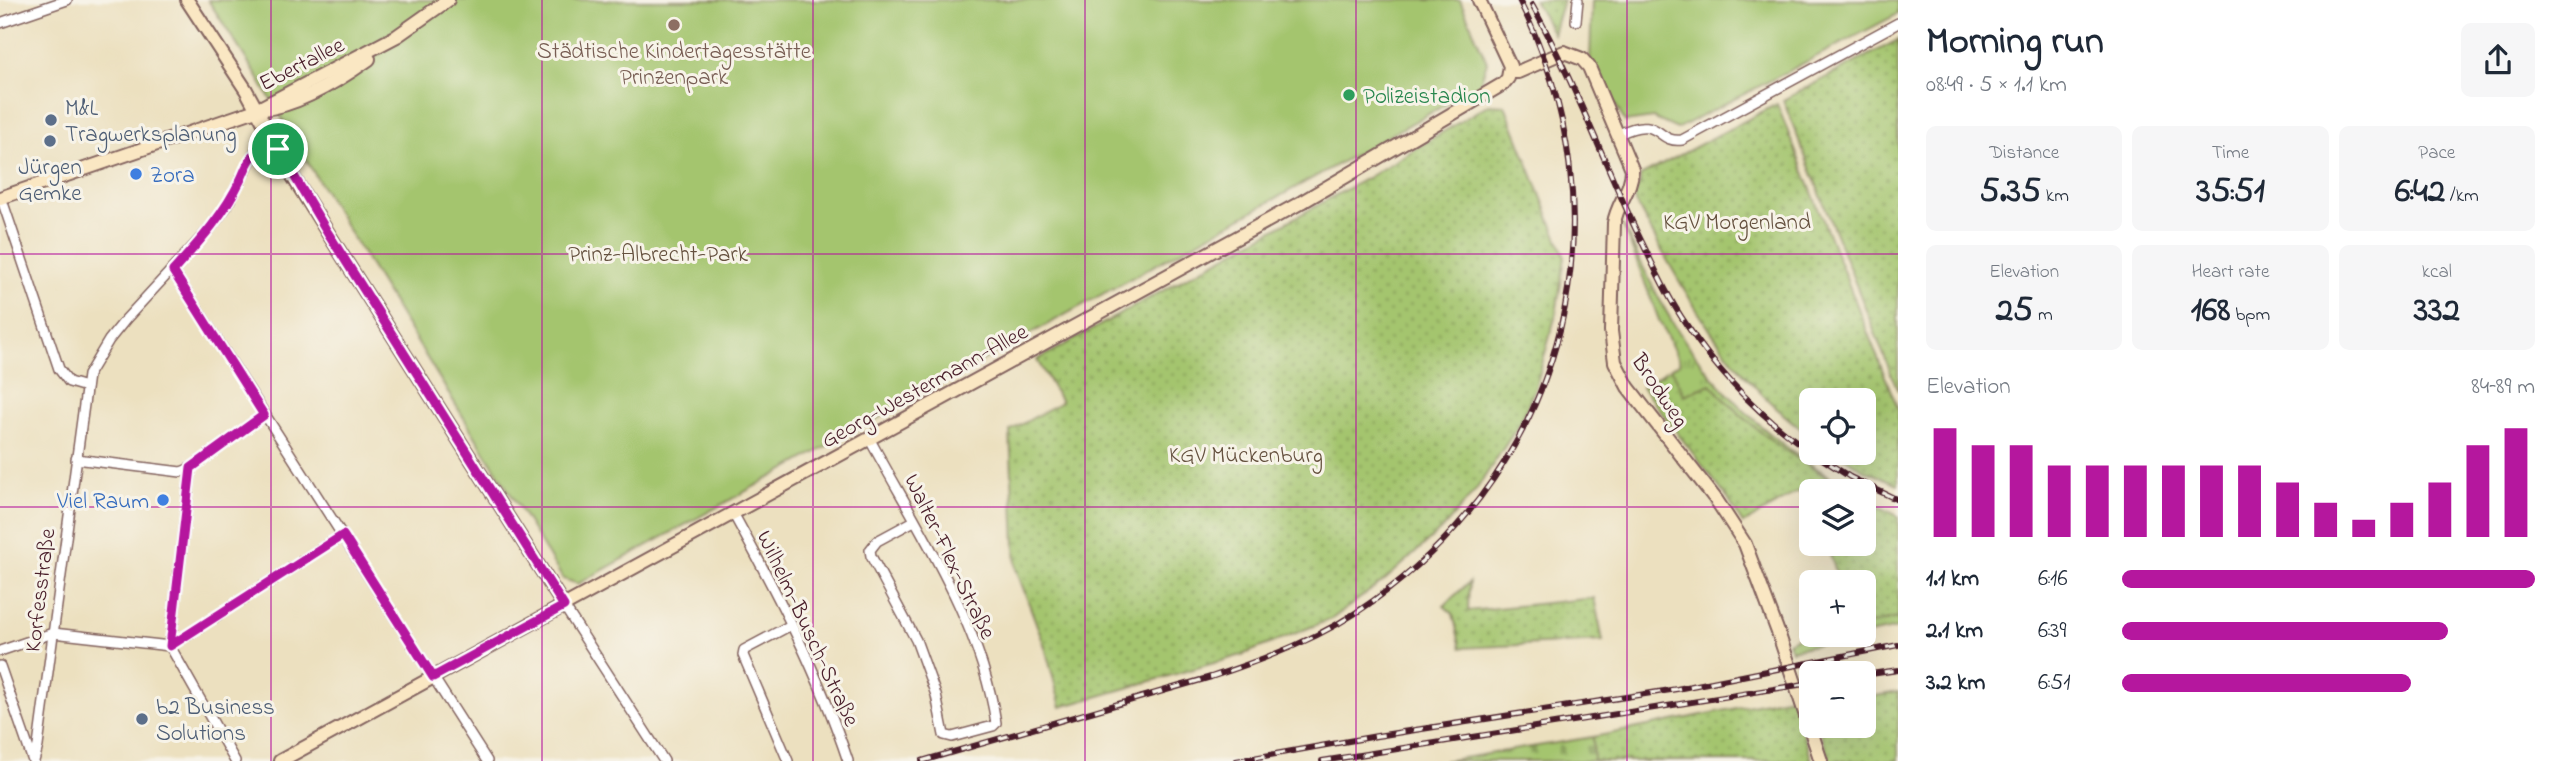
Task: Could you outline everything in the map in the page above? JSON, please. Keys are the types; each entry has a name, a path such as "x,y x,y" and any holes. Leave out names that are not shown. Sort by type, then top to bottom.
{"street":[{"path":"0,23 68,0"},
{"path":"187,0 242,83 328,233 664,761"},
{"name":"Ebertallee","path":"1,197 256,110 397,36 448,0"},
{"path":"1479,0 1508,61 1510,72"},
{"path":"1576,21 1578,0"},
{"path":"1619,134 1646,126 1654,128 1669,139 1682,140 1898,23"},
{"name":"Brodweg","path":"1510,72 1518,72 1564,52 1582,59 1589,67 1630,161 1632,177 1614,223 1611,331 1613,355 1628,387 1717,501 1745,544 1821,761"},
{"name":"Georg-Westermann-Allee","path":"280,761 1364,167 1503,83 1510,72"},
{"name":"Korfesstraße","path":"33,761 88,375 109,340 173,271 227,206 255,152 261,149 278,149"},
{"path":"1,197 59,369 69,382 86,387"},
{"path":"173,271 487,761"},
{"path":"76,459 181,472 191,468 264,415"},
{"name":"Walter-Flex-Straße","path":"869,438 914,521 958,604 984,670 996,723 993,726 952,737 944,734 926,662 870,550 877,541 914,521"},
{"path":"191,468 170,646 235,761"},
{"name":"Wilhelm-Busch-Straße","path":"733,513 775,589 825,696 848,761"},
{"path":"0,651 53,632 170,646 343,535"},
{"path":"788,761 743,655 744,650 791,625"},
{"path":"0,666 33,761"}],"green space":[{"name":"Prinz-Albrecht-Park","path":"208,0 1460,0 1487,62 1479,86 578,584 563,579"},
{"path":"1534,0 1563,0 1553,34"},
{"path":"1592,0 1898,0 1898,14 1677,129 1653,118 1625,122 1590,59"},
{"path":"1898,40 1898,391 1783,100"},
{"name":"KGV Mückenburg","path":"1489,104 1505,105 1565,257 1556,314 1536,386 1520,423 1476,490 1445,526 1413,555 1386,579 1333,618 1242,655 1061,707 1045,647 1016,569 1010,431 1061,402 1037,360 1367,178"},
{"name":"KGV Morgenland","path":"1777,104 1898,409 1898,484 1856,465 1876,465 1876,388 1799,388 1799,427 1781,413 1730,358 1688,295 1633,197 1640,183 1640,176"},
{"path":"1623,225 1669,316 1704,367 1742,409 1799,456 1799,460 1758,430 1711,385 1684,395 1671,368 1680,363 1659,320"},
{"path":"1671,368 1684,395 1711,384 1758,430 1799,459 1799,465 1808,465 1830,479 1799,479 1799,491 1743,524 1728,499 1642,387"},
{"path":"1807,465 1834,479 1829,479"},
{"path":"1876,505 1898,516 1898,618 1876,623 1876,570 1835,570 1830,556 1876,556"},
{"path":"1469,582 1468,611 1594,598 1603,641 1461,648 1453,614 1444,606"},
{"path":"1898,618 1898,628 1876,633 1876,623"},
{"path":"1799,636 1799,647 1805,647 1791,650 1788,642"},
{"path":"1898,692 1898,761 1830,761 1822,738 1876,738 1876,696"},
{"path":"1791,697 1799,721 1799,738 1804,738 1812,761 1594,761 1593,737"},
{"path":"1593,737 1594,761 1444,761"}],"railway":[{"path":"922,761 1211,677 1315,636 1373,601 1440,544 1494,478 1534,406 1560,328 1572,247 1569,165 1552,82 1519,0"},
{"path":"1532,5 1573,88 1636,230 1679,313 1727,378 1775,425 1799,443"},
{"path":"1832,465 1898,500"},
{"path":"1236,761 1677,689 1898,645"},
{"path":"1876,673 1898,670"},
{"path":"1322,761 1799,685"}],"place":[{"name":"Städtische Kindertagesstätte Prinzenpark","path":"674,25"},
{"name":"Polizeistadion","path":"1349,95"},
{"name":"M&L Tragwerksplanung","path":"51,120"},
{"name":"Jürgen Gemke","path":"50,141"},
{"name":"Zora","path":"136,174"},
{"name":"Viel Raum","path":"163,500"},
{"name":"b2 Business Solutions","path":"142,719"}],"route":[{"path":"261,149 278,149 328,233 564,606 433,677 343,535 170,646 191,468 264,415 173,271 227,206 255,152 261,149"}]}
